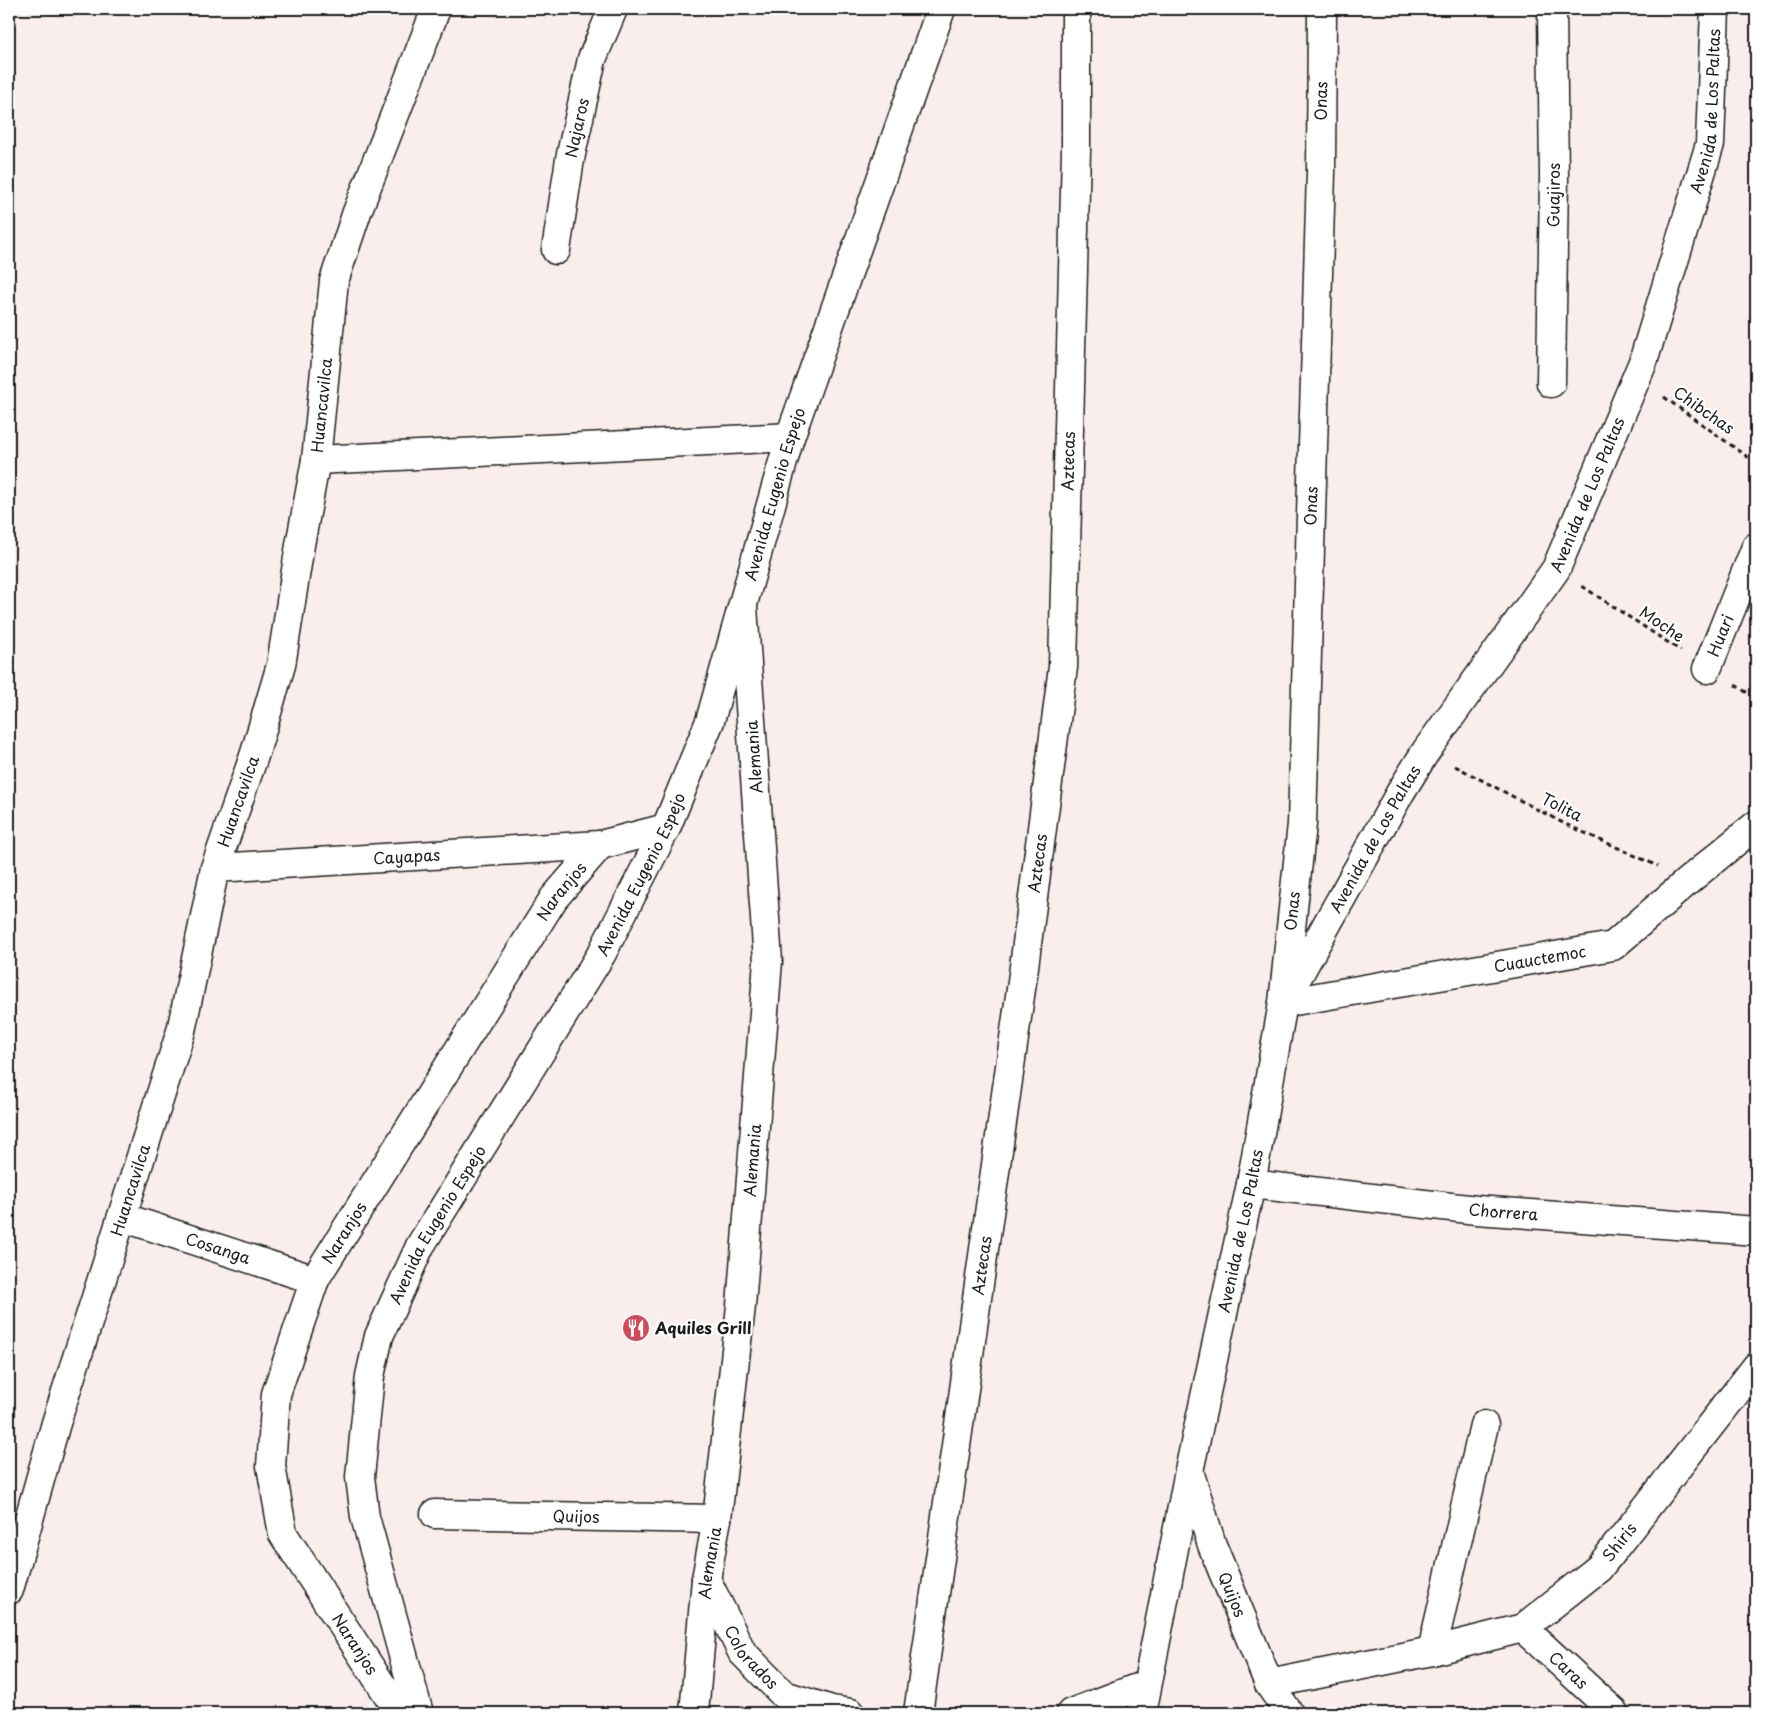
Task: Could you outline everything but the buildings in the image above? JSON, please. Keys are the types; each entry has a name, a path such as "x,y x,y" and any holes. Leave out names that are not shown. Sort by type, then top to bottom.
{"street":[{"name":"Huancavilca","path":"9,1590 56,1423 181,1031 215,868 255,753 281,665 316,460 334,281 357,212 436,9"},
{"name":"Najaros","path":"556,250 570,159 592,59 613,9"},
{"name":"Avenida Eugenio Espejo","path":"419,1713 364,1517 360,1477 370,1376 379,1336 420,1246 602,953 666,828 710,721 790,437 941,9"},
{"name":"Aztecas","path":"918,1713 1023,972 1063,667 1076,150 1076,9"},
{"name":"Onas","path":"1283,1003 1302,824 1321,172 1322,9"},
{"name":"Guajiros","path":"1551,384 1554,177 1552,9"},
{"name":"Avenida de Los Paltas","path":"1142,1713 1189,1471 1251,1184 1283,1003 1400,793 1426,751 1556,569 1643,362 1710,144 1716,9"},
{"path":"316,460 790,437"},
{"name":"Huari","path":"1707,669 1756,547"},
{"name":"Alemania","path":"694,1713 706,1579 717,1519 741,1306 768,961 743,606"},
{"name":"Cuauctemoc","path":"1283,1003 1613,946 1756,825"},
{"name":"Naranjos","path":"400,1713 283,1534 271,1466 276,1394 315,1280 554,898 600,845 666,828"},
{"name":"Cayapas","path":"215,868 600,845"},
{"name":"Chorrera","path":"1251,1184 1477,1210 1756,1230"},
{"name":"Cosanga","path":"122,1217 315,1280"},
{"name":"Shiris","path":"1269,1684 1432,1651 1523,1628 1599,1568 1756,1367"},
{"path":"1432,1651 1484,1425"},
{"name":"Quijos","path":"1189,1471 1212,1545 1269,1684 1289,1713"},
{"name":"Quijos","path":"435,1514 717,1519"},
{"name":"Colorados","path":"706,1579 742,1652 784,1695 832,1710 851,1713"},
{"name":"Caras","path":"1523,1628 1615,1713"},
{"path":"1072,1713 1147,1684"}],"path":[{"name":"Chibchas","path":"1637,378 1756,463"},
{"name":"Moche","path":"1556,569 1707,669 1756,698"},
{"name":"Tolita","path":"1426,751 1565,824 1689,880"}],"place":[{"name":"Aquiles Grill","path":"636,1328"}]}
